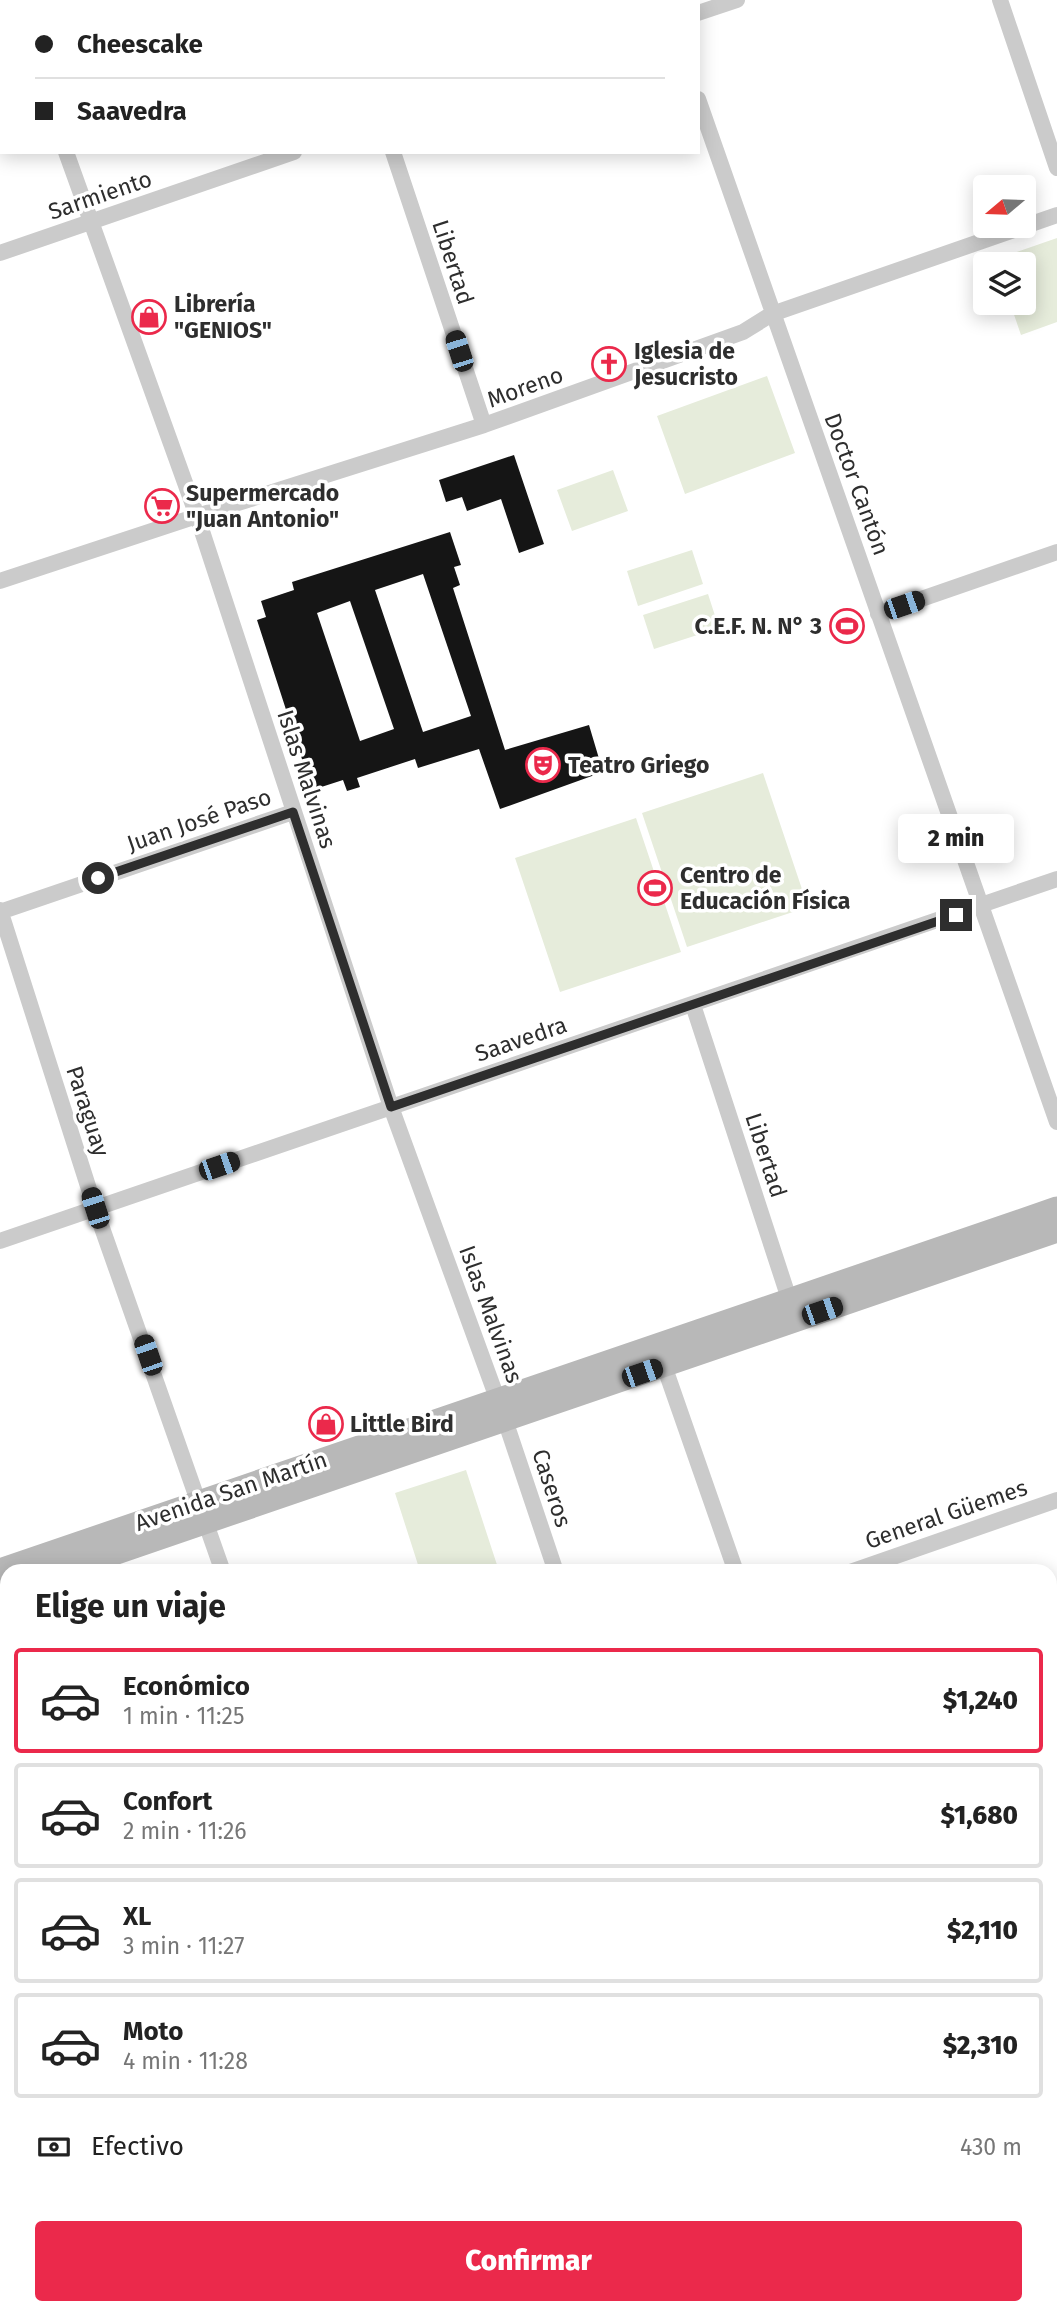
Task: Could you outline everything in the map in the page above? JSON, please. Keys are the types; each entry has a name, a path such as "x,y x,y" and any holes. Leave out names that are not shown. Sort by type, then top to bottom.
{"main road":[{"name":"Avenida San Martín","path":"21,1564 203,1512 501,1410 792,1310 1057,1208"},
{"name":"Avenida San Martín","path":"792,1310 1057,1231"},
{"name":"Avenida San Martín","path":"80,1564 203,1512"}],"street":[{"path":"700,12 737,0"},
{"path":"1000,0 1057,168"},
{"name":"Doctor Cantón","path":"700,105 1057,1122"},
{"name":"Islas Malvinas","path":"67,154 197,516 391,1107 501,1410"},
{"name":"Sarmiento","path":"0,253 288,154"},
{"name":"Libertad","path":"394,154 484,425"},
{"name":"Moreno","path":"0,582 484,425 743,332 772,314 1057,215"},
{"path":"878,614 1057,552"},
{"name":"Juan José Paso","path":"0,911 293,812"},
{"name":"Saavedra","path":"0,1241 1057,880"},
{"name":"Paraguay","path":"0,911 95,1208 220,1564"},
{"name":"Libertad","path":"693,1004 792,1310"},
{"path":"661,1355 733,1564"},
{"name":"Caseros","path":"501,1410 553,1564"},
{"name":"General Güemes","path":"873,1564 1057,1500"}],"green space":[{"path":"1057,238 1057,322 1021,335 1014,315 1036,315 1036,252 1017,252"},
{"path":"767,376 795,453 685,494 657,416"},
{"path":"613,470 628,511 572,531 557,490"},
{"path":"692,550 703,584 638,606 627,571"},
{"path":"708,594 719,628 654,649 643,615"},
{"path":"763,773 808,907 687,947 642,813"},
{"path":"636,818 681,952 560,992 515,858"},
{"path":"466,1470 497,1564 418,1564 395,1493"}],"building":[{"path":"514,455 544,544 519,553 501,499 467,511 462,497 446,502 439,480"},
{"path":"450,532 461,565 454,567 460,585 453,588 505,750 589,725 603,772 500,809 479,749 418,768 415,759 357,778 360,787 347,791 343,780 312,790 257,620 266,617 261,601 294,590 292,582","holes":["423,574 471,716 423,732 375,590","350,601 394,729 360,741 317,613"]}],"place":[{"name":"Librería \"GENIOS\"","path":"149,317"},
{"name":"Iglesia de Jesucristo","path":"609,364"},
{"name":"Supermercado \"Juan Antonio\"","path":"162,506"},
{"name":"C.E.F. N. N° 3","path":"847,626"},
{"name":"Teatro Griego","path":"543,765"},
{"name":"Centro de Educación Física","path":"655,888"},
{"name":"Little Bird","path":"326,1424"}],"route":[{"path":"98,878 293,812 391,1107 956,915"}]}
